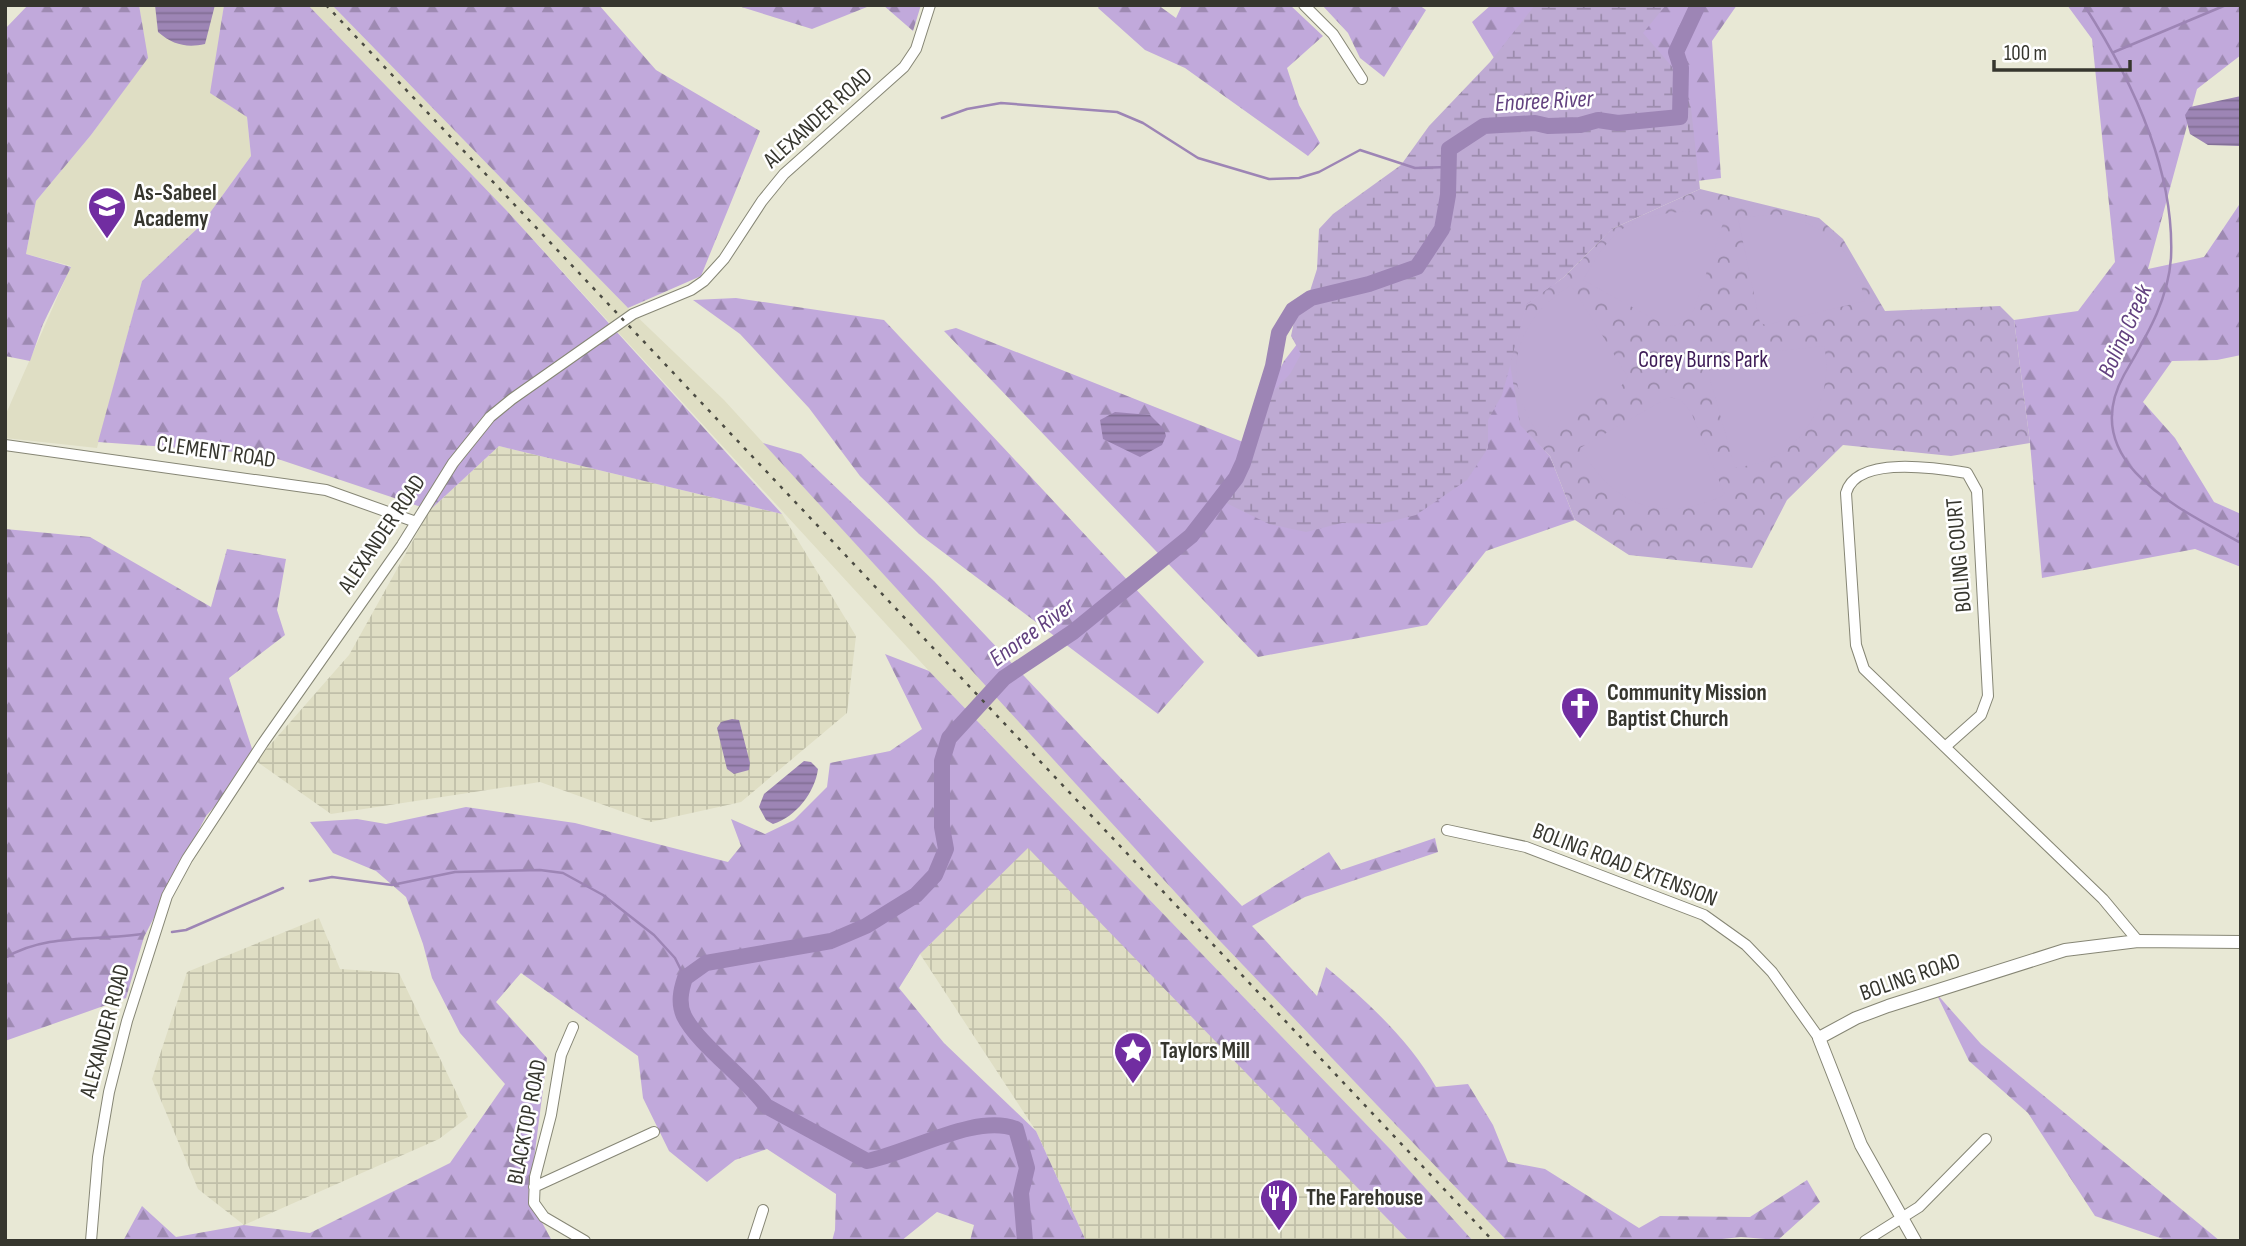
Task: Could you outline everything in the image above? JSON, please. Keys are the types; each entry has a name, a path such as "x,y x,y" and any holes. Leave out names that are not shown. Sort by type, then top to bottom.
{"street":[{"name":"ALEXANDER ROAD","path":"91,1241 97,1167 109,1092 127,1021 167,896 187,859 263,743 416,522 453,463 501,407 633,314 691,290 715,270 783,174 904,67 916,49 930,5"},
{"path":"1304,5 1333,34 1362,79"},
{"name":"CLEMENT ROAD","path":"5,445 326,489 416,522"},
{"name":"BOLING COURT","path":"1945,747 1981,715 1988,696 1977,491 1967,473 1942,469 1870,470 1852,479 1846,493 1857,652 1870,676 2103,899 2138,941"},
{"name":"BOLING ROAD EXTENSION","path":"1447,831 1527,847 1704,915 1746,945 1772,972 1819,1038"},
{"name":"BOLING ROAD","path":"1819,1038 1856,1018 1973,977 2074,948 2138,941 2241,942"},
{"name":"BLACKTOP ROAD","path":"573,1027 561,1055 534,1187 534,1203 539,1213 585,1241"},
{"path":"1819,1038 1861,1145 1915,1241"},
{"path":"534,1187 654,1132"},
{"path":"1865,1241 1939,1189 1986,1139"},
{"path":"753,1241 763,1210"}],"shaded area":[{"name":"As-Sabeel Academy","path":"139,5 224,5 211,93 247,117 251,156 201,225 142,281 97,448 5,438 5,416 71,266 26,254 36,201 91,135 147,58"},
{"path":"155,5 215,5 205,44 180,44 158,32"},
{"path":"308,5 332,5 628,308 724,400 1219,940 1507,1241 1473,1241 1391,1150 929,671 507,211"},
{"path":"2241,96 2239,146 2208,145 2190,134 2185,115 2190,107"},
{"path":"1115,412 1150,415 1164,429 1166,436 1162,445 1140,457 1103,439 1100,420"},
{"path":"499,446 782,514 856,636 847,713 741,802 651,822 540,782 331,814 256,761 349,655 430,510"},
{"path":"739,720 750,763 749,770 734,774 727,769 717,728 721,722"},
{"path":"804,761 811,762 818,769 809,795 797,810 773,824 766,820 759,807 764,794"},
{"name":"Taylors Mill","path":"1028,847 1409,1241 1086,1241 1036,1131 920,954"},
{"path":"319,918 340,969 399,973 468,1117 439,1139 244,1225 198,1189 152,1079 187,972"}],"green space":[{"path":"28,5 139,5 148,58 91,135 36,201 26,254 71,267 43,324 30,361 5,356 5,29"},
{"path":"224,5 308,5 507,211 782,514 499,446 430,510 263,454 98,442 142,281 201,225 251,156 247,117 210,93"},
{"path":"332,5 599,5 656,70 760,131 701,276 628,308"},
{"path":"735,5 872,5 812,29"},
{"path":"883,5 921,5 913,31"},
{"path":"1100,5 1158,5 1176,18 1182,5 1290,5 1323,36 1287,68 1299,105 1320,143 1308,156 1185,68 1145,50 1098,8"},
{"path":"1322,5 1419,5 1426,10 1384,77 1360,58 1348,33"},
{"path":"1491,5 1737,5 1712,41 1721,178 1657,186 1555,284 1527,321 1520,424 1550,456 1575,520 1486,551 1427,625 1258,657 944,331 956,328 1243,442 1284,361 1352,273 1510,84 1472,22"},
{"path":"1535,5 1666,5 1643,33 1680,76 1691,108 1700,189 1612,229 1564,277 1527,304 1502,395 1488,420 1488,448 1467,480 1416,515 1381,524 1342,523 1306,532 1269,524 1220,500 1243,463 1261,404 1290,374 1301,354 1291,336 1296,312 1310,291 1317,269 1319,229 1333,214 1401,165 1429,126 1490,62"},
{"path":"2067,5 2241,5 2241,55 2197,89 2148,269 2204,257 2241,202 2241,355 2217,360 2172,361 2143,402 2175,438 2214,502 2241,514 2241,567 2195,549 2042,578 2030,443 2014,320 2078,311 2115,262 2092,39"},
{"name":"Corey Burns Park","path":"1700,189 1819,218 1843,239 1885,311 2000,306 2014,320 2030,443 1951,456 1843,445 1787,500 1752,568 1629,555 1575,520 1550,456 1520,425 1510,364 1527,304 1564,277 1612,229"},
{"path":"1692,211 1723,223 1694,310 1682,323 1665,325 1583,280 1604,247 1625,227 1653,216"},
{"path":"1777,214 1811,225 1836,243 1854,267 1865,301 1766,325 1760,323 1738,218"},
{"path":"1571,285 1628,377 1622,385 1538,433 1526,412 1519,391 1516,371 1518,351 1536,315"},
{"path":"736,298 884,320 1204,662 1158,714 919,534 860,476 809,408 740,334 693,300"},
{"path":"1824,346 1826,380 1816,413 1807,428 1782,452 1763,461 1735,468 1710,379 1710,368 1731,356"},
{"path":"1669,397 1681,400 1691,412 1725,495 1702,504 1681,508 1642,504 1609,484 1580,448"},
{"path":"763,443 801,454 934,581 1242,906 1329,852 1341,870 1435,838 1438,852 1305,897 1252,926 1317,996 1326,967 1341,980 1401,1038 1436,1087 1468,1084 1493,1125 1508,1162 1545,1169 1639,1228 1660,1216 1750,1217 1807,1180 1820,1202 1778,1240 1741,1237 1703,1241 1507,1241 1219,940"},
{"path":"5,529 90,537 211,607 227,549 286,559 277,610 285,635 229,678 256,761 206,816 144,937 126,998 5,1041"},
{"path":"885,654 929,671 1391,1150 1473,1241 1409,1241 1028,848 920,954 899,988 944,1043 1036,1131 1086,1241 970,1241 974,1225 937,1212 901,1241 832,1241 836,1194 767,1149 735,1160 707,1182 669,1151 643,1098 638,1056 521,973 496,1002 547,1058 529,1198 552,1241 123,1241 142,1206 176,1237 244,1225 310,1233 450,1163 505,1084 460,1033 432,978 406,897 376,871 333,853 310,822 357,819 386,824 466,807 575,823 728,862 741,846 731,819 765,834 794,820 827,787 830,763 890,751 922,729"},
{"path":"1936,993 1981,1044 2220,1241 2169,1241 2095,1216 2028,1113 1969,1061"}],"waterway":[{"name":"Enoree River","path":"1025,1241 1021,1193 1027,1168 1016,1129 1000,1125 962,1130 867,1161 766,1106 690,1027 681,1006 685,978 706,963 831,941 866,926 916,895 935,875 946,849 942,827 942,761 949,738 1004,678 1073,632 1191,536 1236,478 1243,463 1273,366 1279,333 1293,310 1311,298 1369,284 1417,267 1442,229 1448,195 1449,149 1484,126 1535,123 1548,126 1580,125 1598,120 1618,123 1680,117 1681,68 1676,52 1698,5"},
{"name":"Boling Creek","path":"2084,5 2118,63 2147,126 2166,191 2170,225 2171,258 2165,290 2154,319 2124,375 2113,406 2113,433 2124,457 2142,479 2190,515 2241,543"},
{"path":"2114,52 2226,5"},
{"path":"942,118 967,109 1001,103 1117,112 1143,123 1198,158 1269,179 1299,178 1319,172 1360,150 1415,168 1448,167"},
{"path":"310,881 332,877 392,885 455,872 540,870 563,873 603,895 654,935 675,958 685,978"},
{"path":"172,932 186,930 283,888"},
{"path":"5,958 21,950 54,941 142,934"}],"railway":[{"path":"326,5 1493,1241"}],"place":[{"name":"As-Sabeel Academy","path":"107,240"},
{"name":"Community Mission Baptist Church","path":"1580,740"},
{"name":"Taylors Mill","path":"1133,1085"},
{"name":"The Farehouse","path":"1279,1232"}]}
